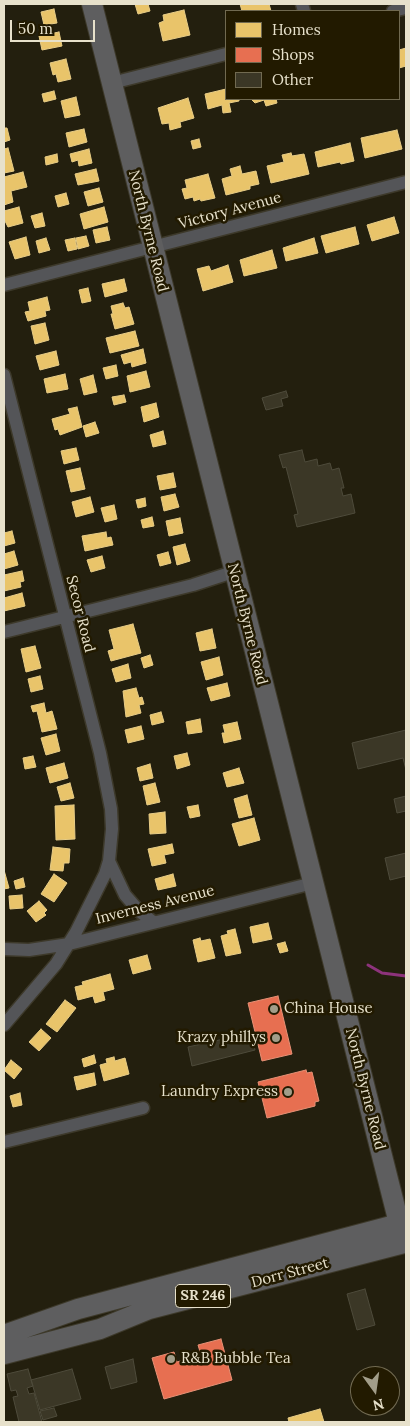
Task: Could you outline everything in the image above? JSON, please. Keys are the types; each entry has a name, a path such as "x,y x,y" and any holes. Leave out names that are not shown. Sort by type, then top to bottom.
{"main road":[{"name":"North Byrne Road","path":"92,4 233,572 402,1233"},
{"name":"Dorr Street","path":"4,1335 78,1309 402,1233"},
{"name":"Dorr Street","path":"4,1354 100,1329 149,1309 402,1233"}],"street":[{"path":"112,84 225,54"},
{"name":"Victory Avenue","path":"4,285 406,182"},
{"name":"Secor Road","path":"4,375 108,788 111,816 109,862 101,885 56,964 4,1025"},
{"path":"4,632 193,585 233,572"},
{"name":"Secor Road","path":"109,862 125,895 153,922"},
{"name":"Inverness Avenue","path":"4,949 29,950 69,944 313,883"},
{"path":"4,1142 143,1108"}],"building: Homes":[{"path":"135,4 148,4 150,11 138,14"},
{"path":"240,4 269,4 271,10 242,10"},
{"path":"54,9 57,23 44,25 41,12"},
{"path":"184,10 190,35 163,41 159,23 164,21 163,15"},
{"path":"59,32 62,46 42,50 39,36"},
{"path":"406,48 406,66 400,68 400,50"},
{"path":"66,59 71,79 58,82 56,74 53,75 50,63"},
{"path":"225,89 225,100 239,101 229,103 231,112 223,113 222,105 208,109 205,94"},
{"path":"54,91 56,99 44,102 42,94"},
{"path":"76,97 80,115 65,118 61,101"},
{"path":"188,98 194,118 180,122 181,127 170,130 169,123 162,124 158,108"},
{"path":"252,100 264,100 255,103"},
{"path":"264,100 276,100 277,103 266,106"},
{"path":"4,128 7,128 10,140 4,142"},
{"path":"84,129 87,142 69,147 66,133"},
{"path":"397,130 402,149 365,158 361,138"},
{"path":"199,139 201,147 193,149 191,141"},
{"path":"350,143 354,161 318,167 315,152"},
{"path":"8,148 14,171 4,173 4,149"},
{"path":"89,149 92,163 79,166 78,160 72,162 70,154"},
{"path":"291,153 292,156 304,154 309,174 271,183 267,166 284,162 282,155"},
{"path":"57,154 58,162 46,165 45,157"},
{"path":"240,166 242,174 256,171 259,184 250,186 250,189 226,195 222,179 232,176 230,169"},
{"path":"96,169 99,181 78,185 75,174"},
{"path":"23,172 27,187 11,191 13,202 4,205 4,177"},
{"path":"208,174 215,198 201,201 200,199 194,201 193,197 185,199 182,189 187,188 185,180"},
{"path":"99,188 103,202 88,206 84,192"},
{"path":"66,193 69,204 58,207 55,196"},
{"path":"19,207 23,223 8,227 4,219 4,211"},
{"path":"104,207 108,222 84,229 80,214"},
{"path":"42,213 45,226 35,228 31,216"},
{"path":"394,217 399,233 372,241 367,225"},
{"path":"107,227 110,240 96,243 93,230"},
{"path":"355,227 359,244 326,253 321,236"},
{"path":"86,236 89,246 78,249 76,238"},
{"path":"26,237 30,255 15,259 9,242"},
{"path":"46,238 50,250 39,253 36,241"},
{"path":"75,238 77,249 68,251 65,240"},
{"path":"314,238 318,253 286,261 283,248"},
{"path":"272,250 277,268 244,276 240,260"},
{"path":"228,265 233,282 203,291 197,269 209,266 211,271"},
{"path":"124,279 127,291 105,297 102,284"},
{"path":"88,288 91,301 82,303 79,290"},
{"path":"47,297 50,310 45,311 46,316 28,321 25,312 30,311 28,302"},
{"path":"123,303 125,308 129,307 134,324 115,329 111,306"},
{"path":"45,323 49,340 35,344 31,326"},
{"path":"135,331 139,346 110,353 106,338"},
{"path":"143,349 146,363 132,367 131,362 124,364 121,355"},
{"path":"56,351 59,365 40,370 36,356"},
{"path":"116,365 118,376 106,379 103,368"},
{"path":"146,371 150,387 130,392 127,376"},
{"path":"65,374 68,389 47,393 44,379"},
{"path":"93,375 97,392 84,395 80,379"},
{"path":"124,395 126,402 114,405 112,397"},
{"path":"156,403 159,417 144,422 141,407"},
{"path":"77,407 82,427 60,435 58,429 55,430 52,419 70,414 68,409"},
{"path":"95,422 99,433 86,437 83,426"},
{"path":"163,431 166,444 153,447 150,435"},
{"path":"76,448 79,460 64,464 61,451"},
{"path":"80,468 85,489 71,492 66,471"},
{"path":"173,473 176,487 160,490 157,476"},
{"path":"175,494 179,507 164,511 161,497"},
{"path":"90,497 94,512 76,517 72,502"},
{"path":"145,498 146,506 138,508 136,500"},
{"path":"114,505 117,519 105,522 101,508"},
{"path":"152,517 154,526 143,528 141,520"},
{"path":"180,518 183,533 169,536 166,521"},
{"path":"12,531 15,543 4,546 4,533"},
{"path":"106,532 107,538 111,537 113,545 85,551 82,536"},
{"path":"185,544 190,561 177,565 173,547"},
{"path":"14,551 18,565 4,569 4,554"},
{"path":"168,552 171,563 160,566 157,555"},
{"path":"102,556 105,568 91,572 87,560"},
{"path":"22,571 24,581 20,582 21,587 4,591 4,575"},
{"path":"22,593 25,606 4,611 4,598"},
{"path":"133,624 141,653 111,661 108,651 114,649 109,630"},
{"path":"212,629 216,648 200,651 196,633"},
{"path":"35,646 41,668 26,672 21,649"},
{"path":"150,655 153,665 144,668 141,658"},
{"path":"219,657 223,675 206,680 201,662"},
{"path":"128,664 131,678 116,682 112,669"},
{"path":"40,676 43,689 31,692 28,679"},
{"path":"227,683 230,696 211,701 207,688"},
{"path":"136,688 139,698 142,697 144,704 139,705 141,713 126,717 123,691"},
{"path":"44,703 46,713 52,711 57,729 42,732 37,711 33,712 31,706"},
{"path":"161,712 164,722 152,725 150,715"},
{"path":"200,719 202,732 188,734 186,722"},
{"path":"237,722 241,739 224,743 222,733 225,733 223,725"},
{"path":"141,726 144,739 128,743 125,730"},
{"path":"56,734 60,751 46,755 41,738"},
{"path":"187,753 190,765 177,769 174,756"},
{"path":"33,756 36,767 25,769 23,758"},
{"path":"64,763 68,778 50,783 46,768"},
{"path":"150,764 153,778 140,781 137,768"},
{"path":"239,768 244,783 227,787 223,773"},
{"path":"70,783 74,798 61,801 57,787"},
{"path":"155,783 160,802 147,805 143,786"},
{"path":"247,795 252,815 239,818 234,799"},
{"path":"74,805 75,839 56,840 55,806"},
{"path":"198,805 200,816 190,818 187,807"},
{"path":"165,812 166,833 150,834 149,814"},
{"path":"254,818 260,840 239,846 232,824"},
{"path":"172,844 174,853 164,855 166,863 152,866 148,849"},
{"path":"53,847 70,849 69,863 64,863 63,871 50,870"},
{"path":"4,870 9,888 4,889"},
{"path":"54,874 67,883 54,902 41,894"},
{"path":"173,874 176,886 158,890 155,879"},
{"path":"23,878 25,887 16,889 14,881"},
{"path":"22,895 23,908 10,909 9,896"},
{"path":"39,901 47,910 44,913 46,915 36,922 27,911"},
{"path":"268,923 272,939 253,943 250,927"},
{"path":"235,929 241,953 226,956 221,936 228,934 227,931"},
{"path":"200,938 201,941 210,939 215,958 198,962 193,940"},
{"path":"285,942 288,951 280,953 277,944"},
{"path":"147,955 151,969 133,974 129,960"},
{"path":"110,974 114,989 103,992 105,1000 95,1003 93,996 78,1000 75,987 83,985 82,982"},
{"path":"65,1000 76,1008 57,1032 46,1024"},
{"path":"41,1029 51,1038 39,1051 29,1042"},
{"path":"94,1055 96,1063 84,1067 82,1059"},
{"path":"114,1057 115,1061 125,1058 129,1074 104,1081 100,1065 107,1063 106,1059"},
{"path":"11,1060 22,1069 14,1079 4,1070"},
{"path":"94,1073 96,1085 77,1090 74,1077"},
{"path":"20,1093 22,1105 13,1107 10,1096"},
{"path":"320,1409 324,1422 289,1422 288,1418"}],"building: Shops":[{"path":"278,996 292,1054 262,1061 248,1003"},
{"name":"Laundry Express","path":"306,1070 307,1073 312,1072 319,1101 315,1102 315,1106 267,1118 258,1082"},
{"path":"221,1339 232,1380 164,1399 152,1358 174,1352 177,1362 201,1355 198,1345"}],"building: Other":[{"path":"286,391 288,397 281,399 283,406 266,410 262,398"},
{"path":"302,450 305,462 317,459 318,466 330,463 332,470 339,468 344,488 341,488 343,496 351,494 355,513 297,527 294,515 298,514 286,467 283,468 279,455"},
{"path":"406,730 406,770 403,758 358,769 352,743"},
{"path":"406,796 406,811 397,813 394,799"},
{"path":"406,853 406,876 390,880 385,858"},
{"path":"251,1033 255,1050 192,1066 188,1047"},
{"path":"365,1289 375,1325 357,1330 347,1294"},
{"path":"133,1359 137,1382 111,1389 105,1367"},
{"path":"28,1369 33,1386 27,1388 29,1394 34,1393 42,1422 19,1422 13,1397 18,1396 16,1390 11,1391 7,1374"},
{"path":"72,1369 81,1399 40,1410 31,1380"},
{"path":"54,1408 57,1416 43,1420 40,1411"}],"waterway":[{"path":"368,965 382,973 406,976"}],"place":[{"name":"China House","path":"274,1009"},
{"name":"Krazy phillys","path":"276,1038"},
{"name":"Laundry Express","path":"288,1092"},
{"name":"R&B Bubble Tea","path":"171,1359"}]}
